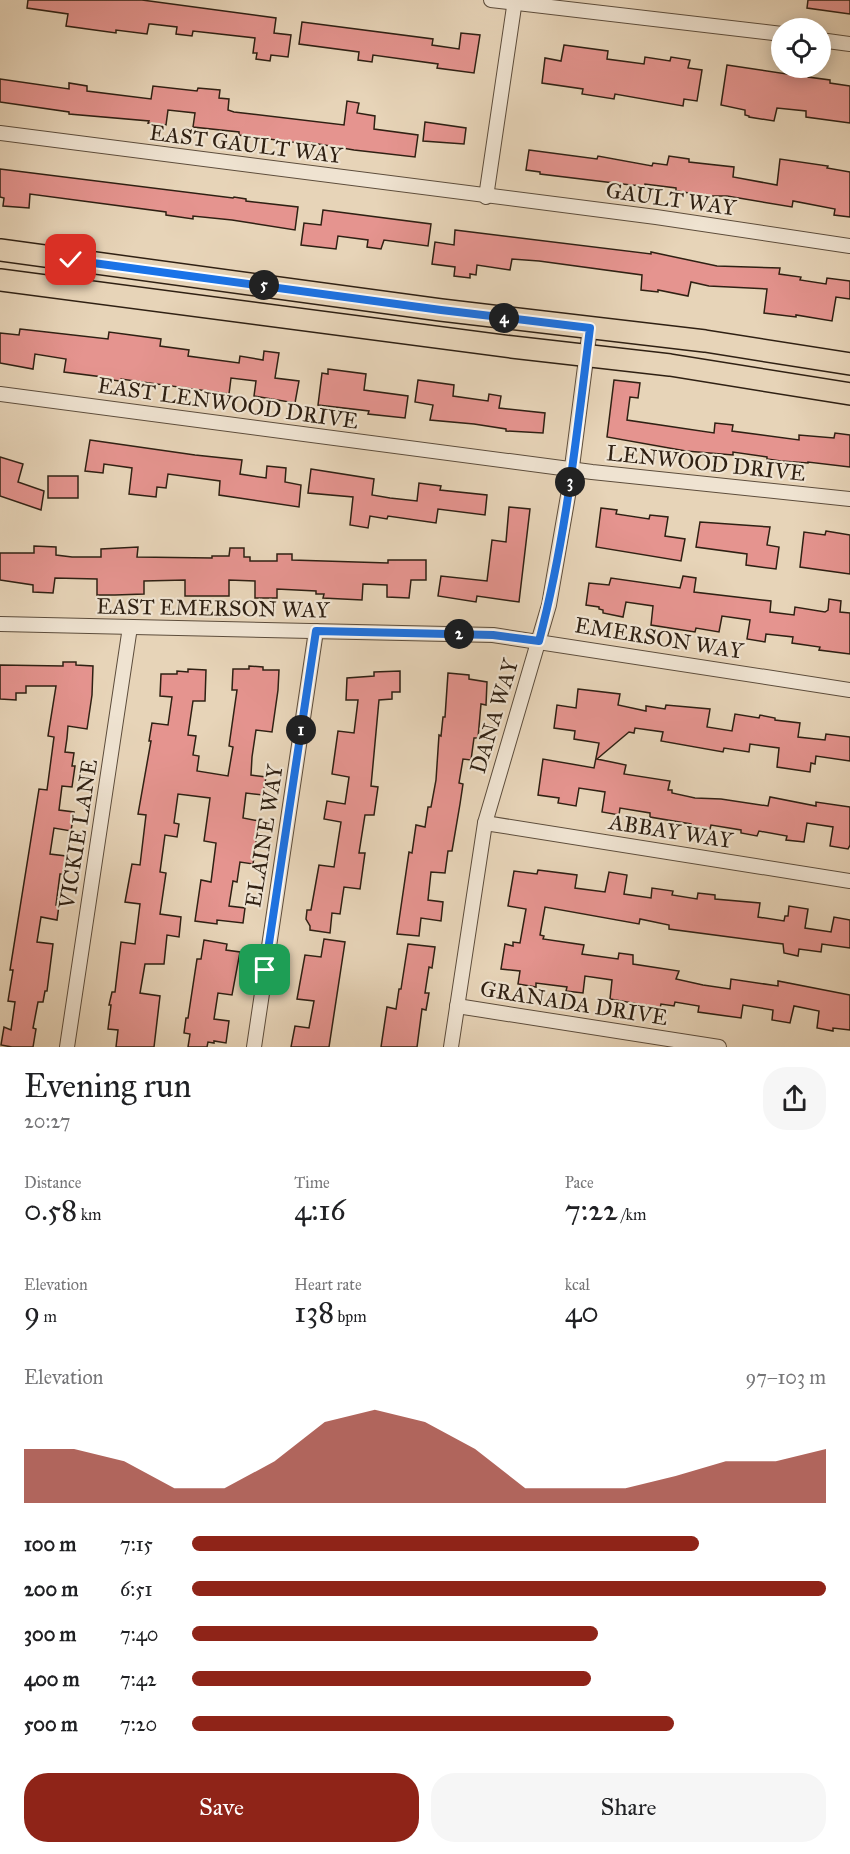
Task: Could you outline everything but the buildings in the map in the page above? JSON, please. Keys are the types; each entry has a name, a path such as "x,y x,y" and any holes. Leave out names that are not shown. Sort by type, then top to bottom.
{"main road":[{"path":"0,250 441,310 705,341 850,364"},
{"path":"0,280 670,365 850,394"}],"street":[{"path":"491,0 771,33"},
{"path":"486,196 515,1"},
{"path":"831,41 850,44"},
{"name":"EAST GAULT WAY","path":"0,133 486,196"},
{"name":"GAULT WAY","path":"486,196 850,246"},
{"name":"DANA WAY","path":"451,1047 485,823 549,604 572,469 590,328"},
{"name":"EAST LENWOOD DRIVE","path":"0,394 451,453"},
{"name":"LENWOOD DRIVE","path":"451,453 686,483 850,500"},
{"name":"EAST EMERSON WAY","path":"0,624 425,633"},
{"name":"VICKIE LANE","path":"67,1047 130,627"},
{"name":"ELAINE WAY","path":"254,1047 316,631"},
{"name":"EMERSON WAY","path":"425,633 493,635 539,641 850,690"},
{"name":"ABBAY WAY","path":"485,823 850,880"},
{"name":"GRANADA DRIVE","path":"458,1006 719,1047"}],"route":[{"path":"71,260 590,328 569,490 549,604 539,641 493,635 316,631 265,970"}]}
